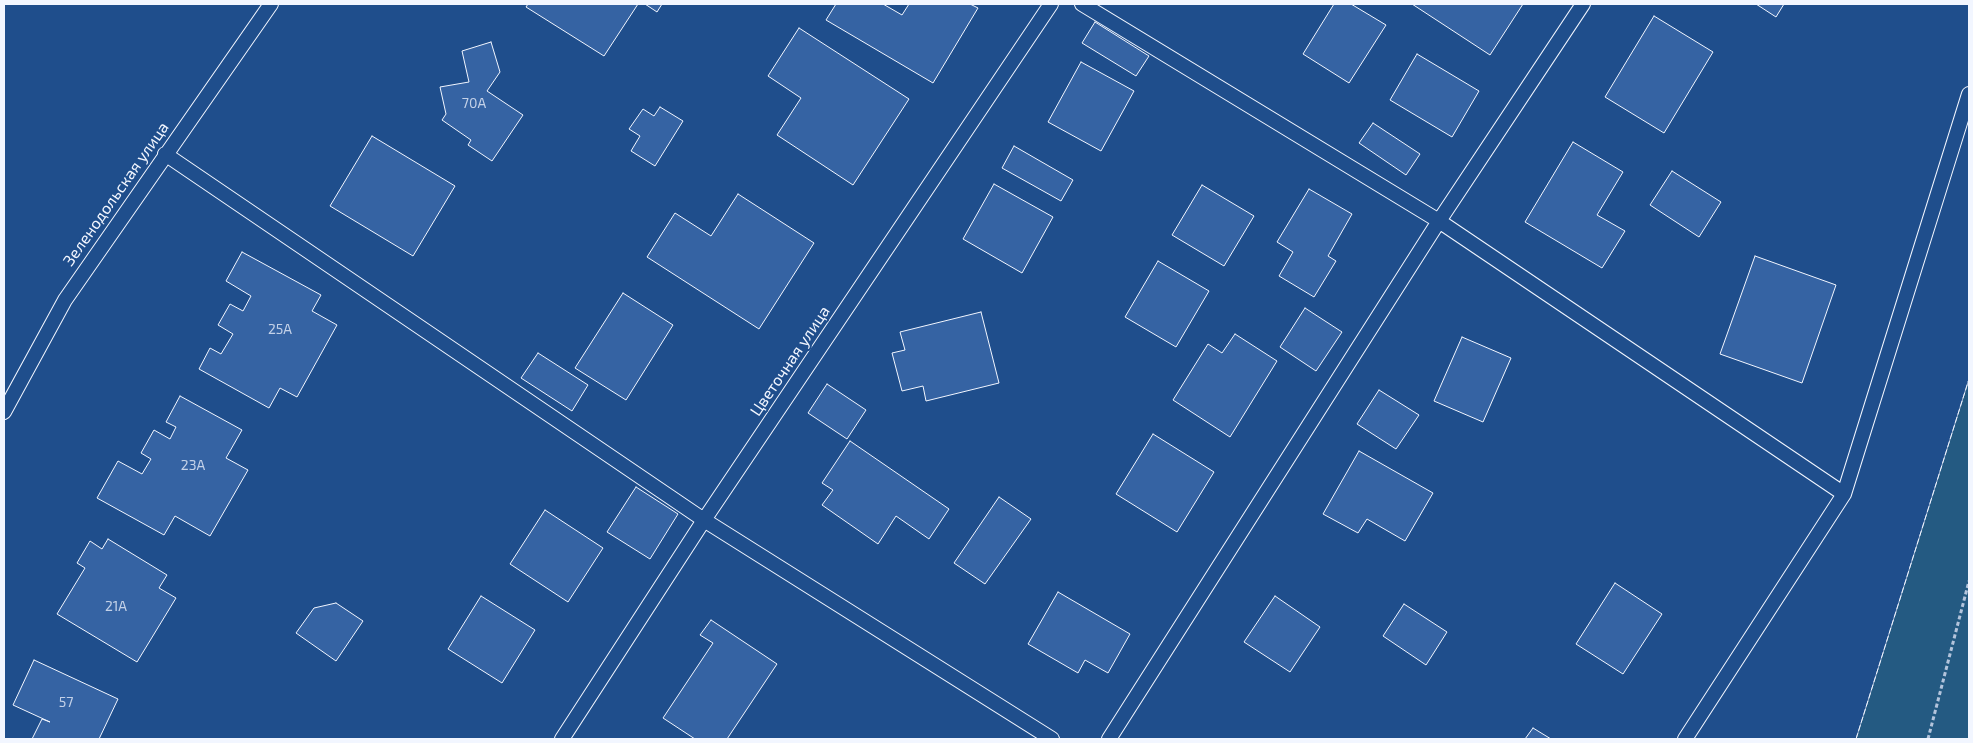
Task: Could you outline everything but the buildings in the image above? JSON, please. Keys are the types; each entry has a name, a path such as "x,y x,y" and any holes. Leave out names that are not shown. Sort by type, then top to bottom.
{"lane":[{"name":"Зеленодольская улица","path":"4,412 65,300 271,4"},
{"name":"Цветочная улица","path":"562,739 704,520 1051,4"},
{"path":"1082,4 1438,221 1844,494"},
{"path":"1109,739 1438,221 1583,4"},
{"path":"1685,739 1844,494 1969,94"},
{"path":"165,154 704,520 1052,739"}],"path":[{"path":"1928,739 1969,581"}],"shaded area":[{"path":"1969,379 1969,739 1856,739"}],"fence":[{"path":"1856,739 1969,379"}]}
